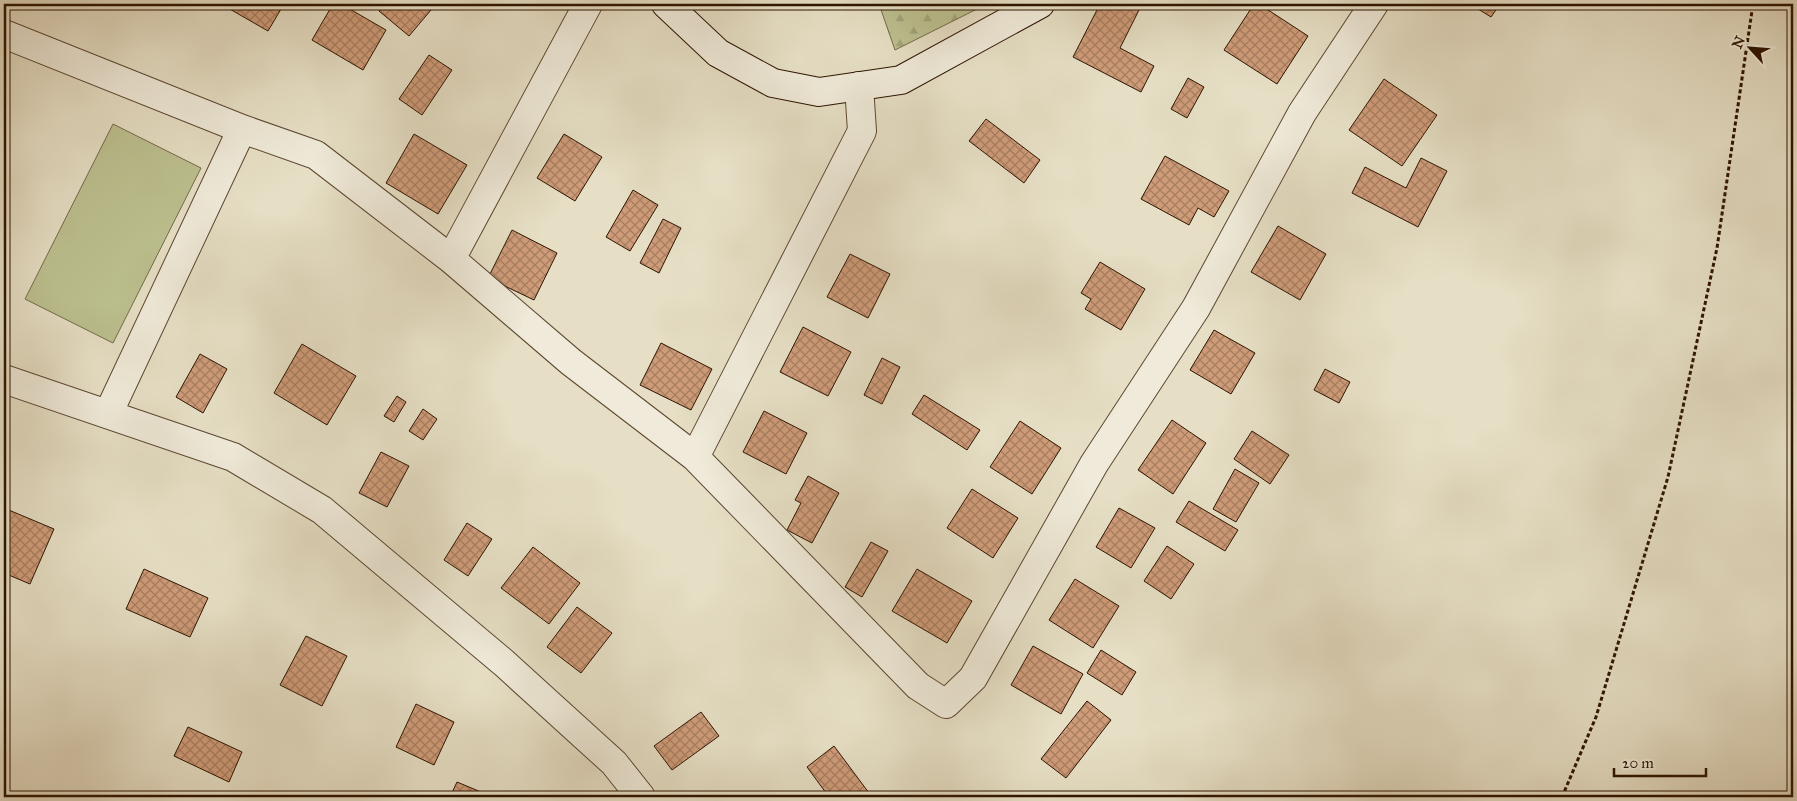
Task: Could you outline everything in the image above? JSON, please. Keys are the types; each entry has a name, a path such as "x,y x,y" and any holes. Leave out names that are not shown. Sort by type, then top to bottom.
{"street":[{"path":"451,259 588,4"},
{"path":"666,4 718,53 774,83 819,92 901,80 1040,4"},
{"path":"4,34 242,129 316,155 451,259 571,362 695,458 918,686 946,704 973,678 1094,464 1196,308 1302,113 1374,4"},
{"path":"695,458 862,131 859,86"},
{"path":"108,414 242,129"},
{"path":"4,379 233,457 322,510 504,663 614,763 641,797"}],"path":[{"path":"1562,797 1596,718 1668,477 1717,248 1753,4"}],"green space":[{"path":"879,4 987,4 895,50"},
{"path":"113,124 201,168 113,343 25,299"}],"building":[{"path":"221,4 284,4 268,31"},
{"path":"333,4 341,4 386,30 363,70 312,40"},
{"path":"385,4 436,4 409,36 379,11"},
{"path":"554,4 567,4 560,10"},
{"path":"1100,4 1142,4 1120,48 1154,66 1141,92 1073,57"},
{"path":"1254,4 1259,4 1308,36 1277,84 1224,50"},
{"path":"1470,4 1500,4 1491,17"},
{"path":"429,55 452,70 422,115 399,99"},
{"path":"1188,78 1204,87 1187,118 1171,109"},
{"path":"1384,79 1437,115 1402,166 1349,130"},
{"path":"986,119 1040,160 1024,183 969,141"},
{"path":"414,134 467,165 438,214 386,183"},
{"path":"564,134 602,157 575,201 537,178"},
{"path":"1165,156 1229,191 1214,217 1198,208 1189,225 1141,199"},
{"path":"1421,158 1447,171 1418,227 1352,193 1365,167 1406,188"},
{"path":"633,190 658,205 630,251 606,237"},
{"path":"663,219 681,228 659,273 640,263"},
{"path":"1278,226 1326,254 1300,300 1251,272"},
{"path":"512,230 557,253 534,300 488,278"},
{"path":"850,254 890,274 868,318 827,297"},
{"path":"1100,262 1145,289 1121,330 1085,309 1091,299 1081,293"},
{"path":"803,327 851,352 828,396 780,372"},
{"path":"1214,330 1255,353 1231,394 1190,370"},
{"path":"661,343 712,369 691,410 640,385"},
{"path":"302,344 356,376 327,425 274,393"},
{"path":"200,354 227,369 203,413 176,397"},
{"path":"882,358 900,367 882,404 864,395"},
{"path":"1325,369 1350,382 1339,403 1314,390"},
{"path":"924,395 980,430 967,450 912,414"},
{"path":"397,396 406,402 394,422 384,416"},
{"path":"423,409 437,419 423,440 409,431"},
{"path":"764,411 807,433 786,474 743,452"},
{"path":"1172,420 1206,443 1173,494 1138,470"},
{"path":"1020,421 1061,448 1032,494 990,467"},
{"path":"1252,431 1289,455 1270,484 1234,459"},
{"path":"381,452 409,466 387,507 359,493"},
{"path":"1235,469 1259,483 1236,522 1213,509"},
{"path":"808,476 839,493 812,543 787,530 801,503 795,500"},
{"path":"972,489 1018,518 993,558 947,528"},
{"path":"1189,501 1238,530 1225,551 1176,522"},
{"path":"4,508 54,529 30,584 4,573"},
{"path":"1119,508 1155,528 1131,568 1096,547"},
{"path":"467,523 492,539 468,576 444,560"},
{"path":"871,542 888,551 862,597 845,587"},
{"path":"1167,546 1194,564 1171,599 1144,581"},
{"path":"533,547 580,583 549,624 501,588"},
{"path":"144,569 208,598 190,637 126,609"},
{"path":"917,569 972,601 947,643 892,611"},
{"path":"1075,579 1119,606 1093,648 1049,620"},
{"path":"577,607 612,633 581,673 547,647"},
{"path":"306,636 347,656 322,706 280,685"},
{"path":"1033,646 1083,674 1061,714 1011,685"},
{"path":"1101,650 1136,672 1122,695 1087,673"},
{"path":"1087,701 1111,720 1066,778 1041,759"},
{"path":"416,704 454,722 434,765 396,747"},
{"path":"701,712 719,736 672,770 654,746"},
{"path":"188,727 242,752 229,782 174,756"},
{"path":"834,746 872,797 829,797 807,767"},
{"path":"457,782 481,792 479,797 450,797"}]}
